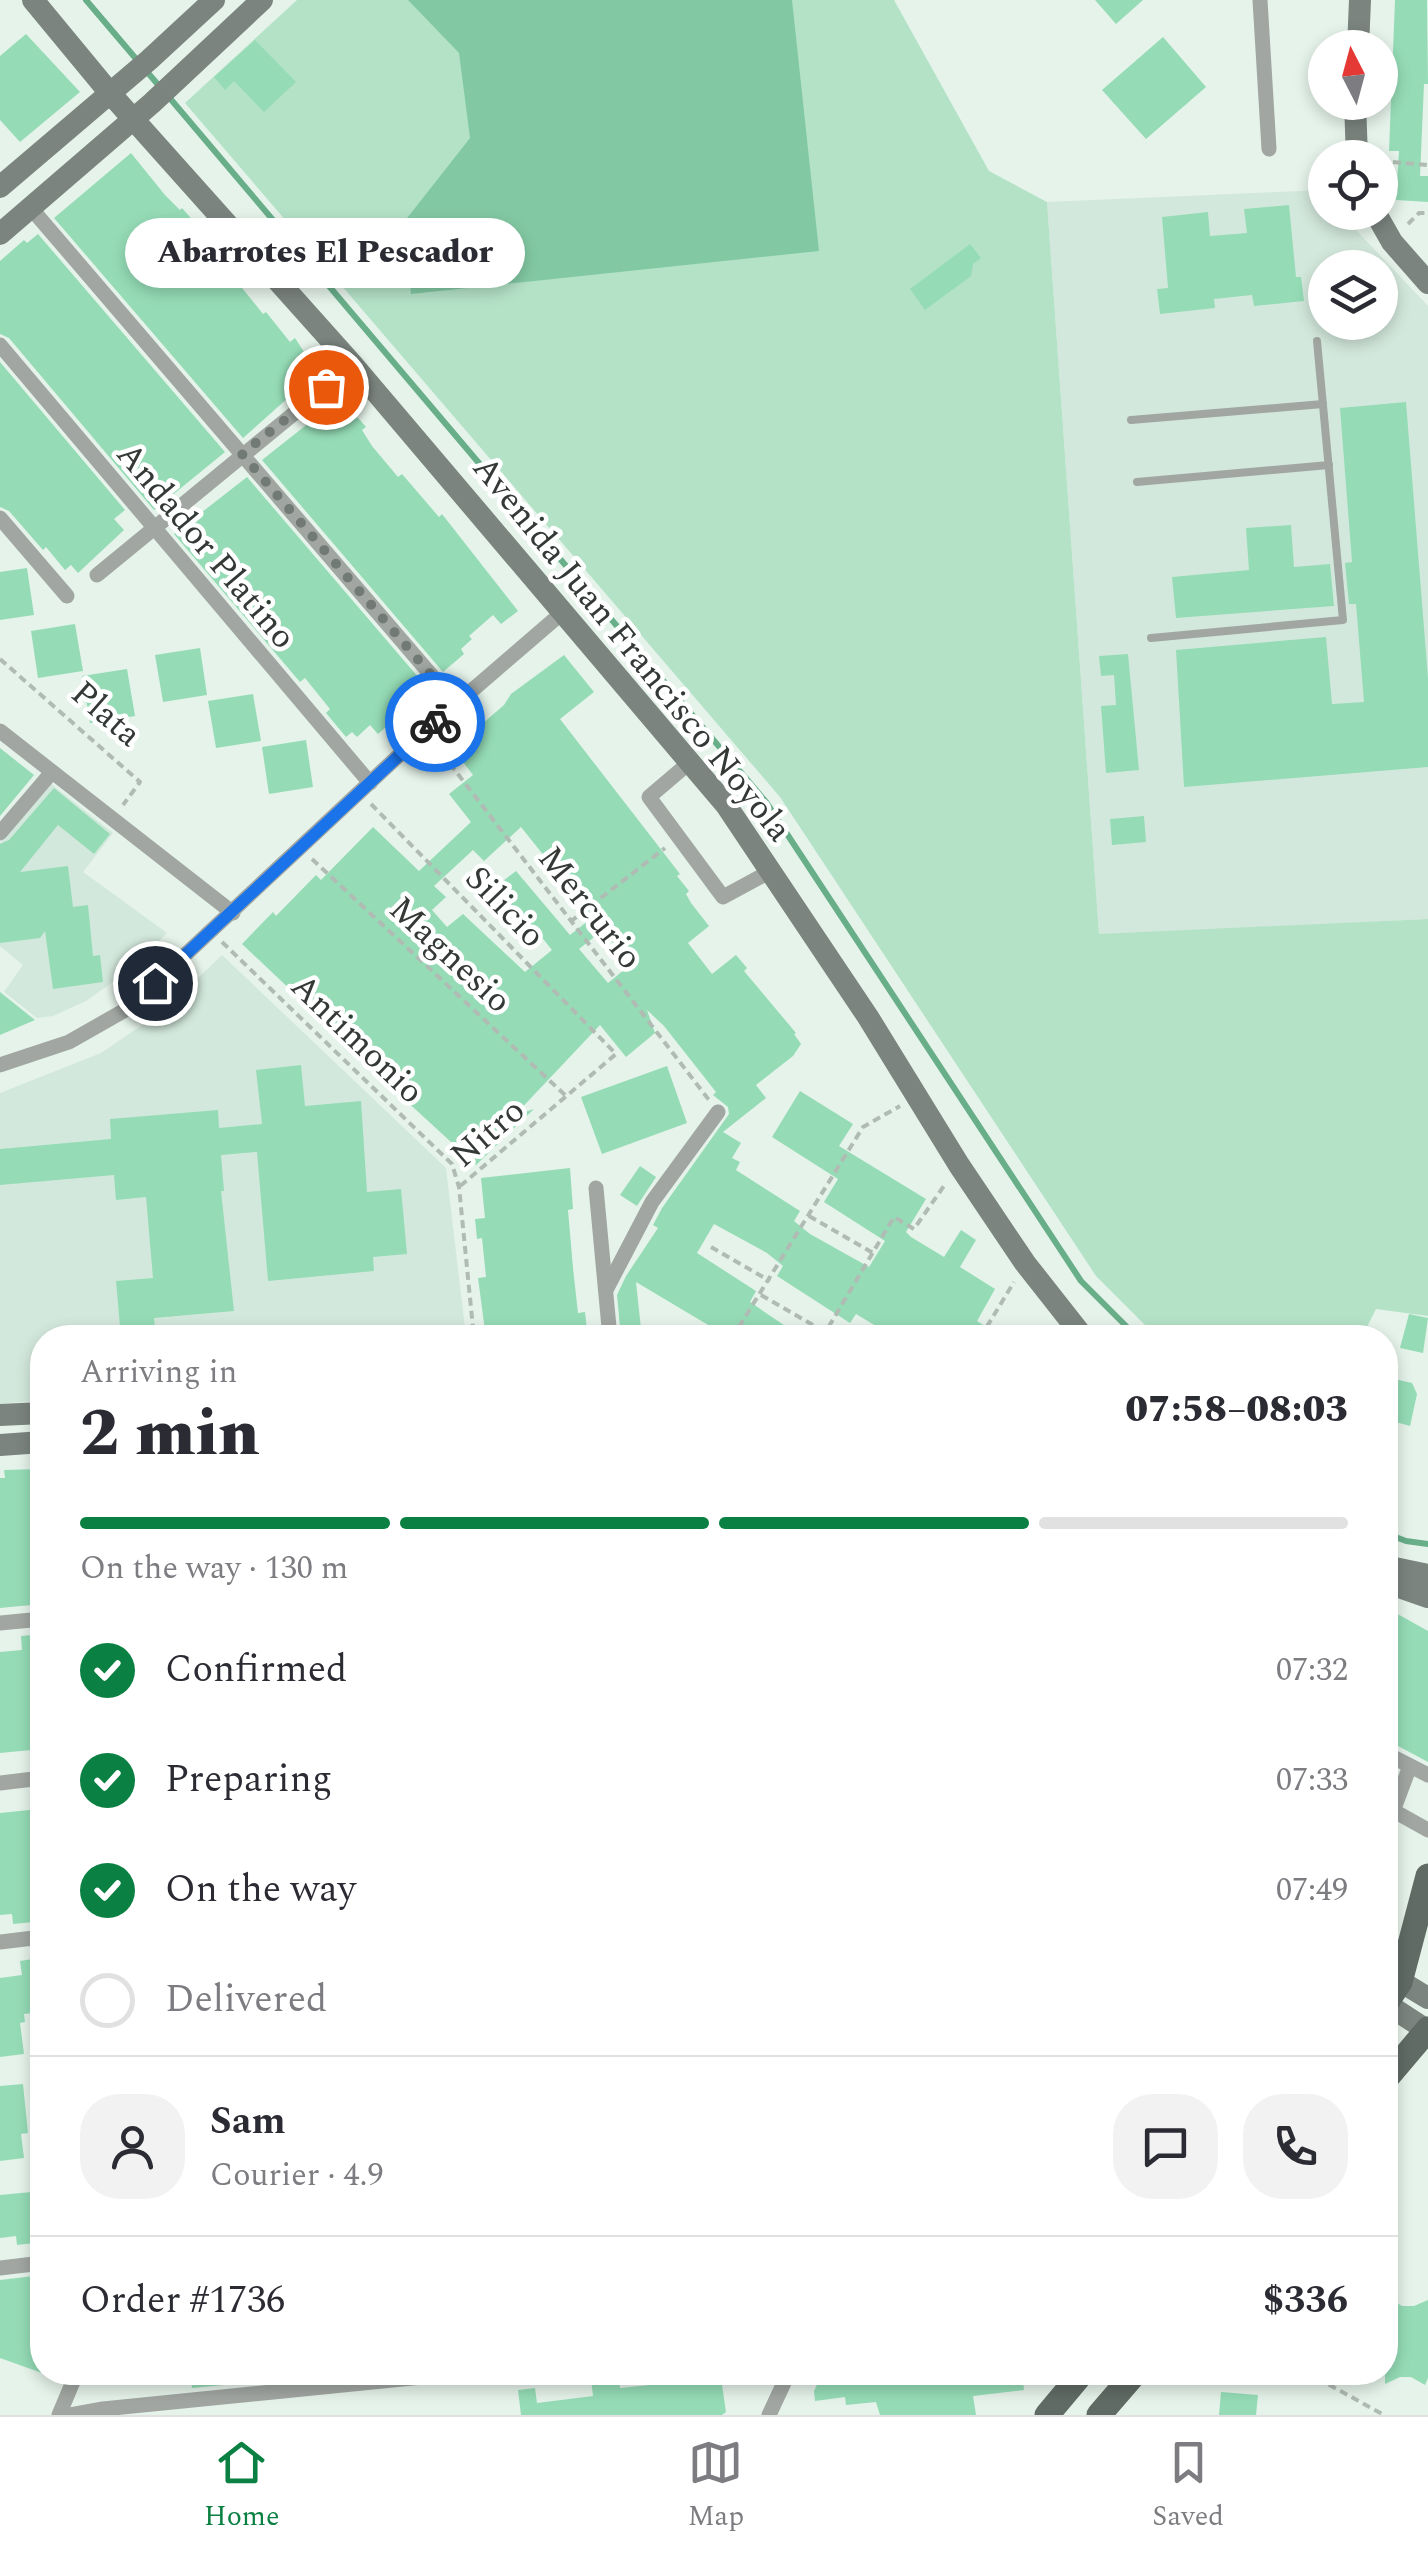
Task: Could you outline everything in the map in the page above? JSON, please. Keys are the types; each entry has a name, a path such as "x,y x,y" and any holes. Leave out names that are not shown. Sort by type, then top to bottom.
{"main road":[{"path":"1398,1964 1428,1876"},
{"path":"1398,2065 1428,2031"},
{"path":"1047,2415 1072,2385"},
{"path":"1100,2415 1125,2385"}],"street":[{"name":"Avenida Juan Francisco Noyola","path":"33,0 142,110 726,805 918,1096 959,1165 1025,1263 1074,1325"},
{"path":"4,176 149,60 214,0"},
{"path":"0,234 262,0"},
{"path":"1260,0 1269,149"},
{"path":"1359,30 1360,0"},
{"path":"176,35 198,60"},
{"path":"30,208 456,704"},
{"path":"1385,230 1428,283"},
{"name":"Andador Platino","path":"0,345 365,789"},
{"path":"97,575 354,365"},
{"path":"0,518 67,596"},
{"path":"0,1066 69,1042 126,1009 426,731 564,612"},
{"path":"0,731 233,913"},
{"path":"690,762 649,798 723,897 771,871"},
{"path":"0,833 52,772"},
{"path":"606,1290 652,1202 718,1112"},
{"path":"596,1188 609,1325"},
{"path":"0,1416 30,1414"},
{"path":"0,1445 30,1443"},
{"path":"1398,1569 1428,1575"},
{"path":"1398,1587 1428,1597"},
{"path":"0,1623 30,1620"},
{"path":"1398,1760 1428,1775"},
{"path":"1398,1790 1410,1766"},
{"path":"0,1783 30,1779"},
{"path":"1398,1813 1428,1830"},
{"path":"0,1942 30,1939"},
{"path":"1398,1994 1428,1998"},
{"path":"1398,2002 1428,2031"},
{"path":"0,2268 30,2264"},
{"path":"59,2415 72,2385"},
{"path":"70,2415 342,2385"},
{"path":"769,2415 783,2385"}],"lane":[{"path":"1151,638 1344,620 1317,341"},
{"path":"1131,420 1323,404"},
{"path":"1137,482 1329,465"}],"path":[{"path":"1398,162 1428,165"},
{"path":"1392,242 1418,212 1428,213"},
{"name":"Plata","path":"0,658 140,782 112,819"},
{"name":"Mercurio","path":"426,731 718,1112"},
{"name":"Silicio","path":"365,789 616,1054"},
{"path":"570,922 679,838"},
{"name":"Magnesio","path":"301,849 566,1096"},
{"name":"Antimonio","path":"212,932 452,1164 458,1187"},
{"name":"Nitro","path":"473,1325 458,1187 616,1054"},
{"path":"741,1325 863,1126 918,1096"},
{"path":"830,1325 894,1217 914,1229 959,1165"},
{"path":"809,1216 872,1253"},
{"path":"711,1246 770,1281"},
{"path":"988,1325 1025,1263"},
{"path":"761,1295 808,1325"},
{"path":"1330,2385 1384,2415"}],"shaded area":[{"path":"1308,191 1308,230 1356,230 1375,250 1308,250 1308,340 1398,340 1398,274 1428,306 1428,919 1099,935 1047,202"},
{"path":"50,783 113,833 83,872 167,933 124,974 86,1001 53,1016 37,1018 4,992 23,965 0,946 0,843"},
{"path":"222,955 446,1168 465,1325 30,1325 30,1401 0,1404 0,1093 101,1053 167,1008"}],"green space":[{"path":"297,0 894,0 989,171 1047,202 1099,934 1428,919 1428,1316 1376,1309 1368,1325 1145,1325 1096,1276 780,797 185,103"},
{"path":"408,0 792,0 819,251 411,294 404,222 470,138 459,53"}],"building":[{"path":"1095,0 1143,0 1116,24"},
{"path":"1395,0 1427,0 1428,84 1424,84 1420,176 1428,176 1428,202 1398,200 1398,140 1389,140 1390,120 1398,120 1398,30 1394,30"},
{"path":"26,34 80,92 20,142 0,120 0,56"},
{"path":"1163,37 1206,87 1146,139 1102,90"},
{"path":"255,40 296,82 264,112 234,81 225,90 214,77"},
{"path":"131,153 165,195 182,208 218,249 263,314 266,312 290,342 295,338 317,372 243,438 54,218"},
{"path":"1289,205 1296,277 1301,277 1304,301 1254,306 1252,295 1214,299 1215,308 1160,314 1157,289 1168,288 1162,217 1208,212 1210,236 1247,233 1244,209"},
{"path":"38,234 225,452 154,510 9,338 0,334 0,261 24,240 27,243"},
{"path":"970,244 981,258 973,264 971,276 925,310 910,289"},
{"path":"0,362 125,510 114,519 124,530 78,573 71,565 65,570 9,511 0,507"},
{"path":"1406,402 1428,678 1428,767 1184,787 1176,650 1326,637 1332,704 1364,702 1356,604 1349,604 1345,563 1352,562 1340,408"},
{"path":"324,411 330,418 339,411 345,419 353,412 366,427 362,430 372,446 439,517 442,514 518,611 501,624 493,615 469,636 472,639 461,649 464,654 443,672 262,460"},
{"path":"247,477 430,691 378,734 370,725 357,737 352,732 346,737 305,678 300,682 174,534"},
{"path":"1291,525 1294,567 1330,564 1334,606 1176,618 1172,577 1249,570 1246,528"},
{"path":"27,568 34,615 0,620 0,572"},
{"path":"75,624 83,671 38,678 31,631"},
{"path":"200,648 207,695 163,702 155,655"},
{"path":"1128,654 1139,770 1106,773 1101,706 1116,705 1114,675 1101,676 1099,656"},
{"path":"564,655 594,692 560,719 680,874 677,876 689,891 686,894 691,903 709,926 688,943 712,974 736,955 747,968 744,971 796,1033 801,1044 793,1056 756,1085 766,1098 723,1132 741,1143 732,1158 740,1162 736,1170 800,1211 794,1221 810,1234 869,1267 885,1241 824,1202 838,1179 772,1137 800,1091 853,1124 839,1146 926,1199 906,1232 911,1237 944,1257 961,1230 976,1240 960,1267 995,1289 977,1321 983,1325 874,1325 856,1314 850,1323 777,1276 783,1266 767,1253 714,1224 697,1253 756,1291 750,1302 784,1325 708,1325 636,1282 641,1325 620,1325 617,1295 626,1276 658,1228 653,1225 662,1208 729,1114 728,1107 713,1095 716,1092 664,1026 647,1010 655,1033 626,1057 600,1025 515,1115 534,1109 476,1165 402,1097 394,1087 395,1079 340,1024 333,1030 242,944 316,875 321,880 373,827 419,871 471,822 449,794 473,775 453,749 504,705 511,694","holes":["521,827 593,917 570,935 516,871 499,884 504,890 499,895 552,950 525,972 463,914 447,927 432,910 446,897 434,886 473,850 484,861","603,930 630,965 608,983 579,949"]},
{"path":"127,669 135,716 90,723 82,676"},
{"path":"253,694 261,741 216,748 208,701"},
{"path":"306,740 313,787 269,794 262,747"},
{"path":"0,748 34,775 0,816"},
{"path":"54,788 110,834 94,854 58,825 20,872 68,866 73,907 88,905 93,956 100,955 103,982 53,989 45,931 40,938 0,943 0,844 9,840"},
{"path":"1144,816 1146,842 1112,845 1110,819"},
{"path":"0,992 35,1020 0,1035"},
{"path":"301,1065 305,1106 361,1101 367,1192 401,1189 407,1254 373,1257 374,1271 268,1281 257,1152 221,1155 234,1311 154,1318 155,1325 120,1325 116,1281 153,1278 146,1197 116,1200 114,1175 0,1185 0,1149 111,1139 110,1119 218,1110 219,1128 262,1124 256,1070"},
{"path":"667,1066 687,1123 602,1154 581,1097"},
{"path":"640,1166 656,1177 637,1206 620,1195"},
{"path":"570,1168 573,1209 568,1210 573,1268 578,1313 585,1312 586,1325 484,1325 478,1278 486,1277 482,1238 477,1239 475,1219 485,1218 481,1178"},
{"path":"1409,1314 1428,1318 1423,1353 1400,1348"},
{"path":"1398,1380 1412,1383 1417,1394 1410,1426 1398,1423"},
{"path":"30,1469 30,1605 0,1608 0,1478 5,1478 4,1470"},
{"path":"1398,1614 1428,1631 1428,1762 1398,1746"},
{"path":"30,1635 30,1750 0,1753 0,1652 22,1650 21,1636"},
{"path":"30,1810 30,1922 13,1924 12,1914 0,1915 0,1813"},
{"path":"30,1959 30,2013 24,2014 25,2022 20,2023 24,2054 0,2057 0,1978 22,1975 20,1961"},
{"path":"23,2084 28,2133 21,2134 24,2158 0,2161 0,2086"},
{"path":"30,2192 30,2243 17,2245 16,2236 0,2238 0,2195"},
{"path":"30,2276 30,2369 0,2358 0,2280"},
{"path":"1428,2300 1428,2378 1425,2385 1411,2377 1400,2377 1398,2304 1414,2306"},
{"path":"592,2385 620,2388 722,2385 726,2412 521,2415 518,2390 535,2388 537,2403 593,2396"},
{"path":"817,2385 1023,2385 1024,2390 973,2396 976,2415 880,2415 876,2402 846,2405 845,2397 815,2401"},
{"path":"1221,2392 1258,2395 1256,2415 1219,2415"}],"waterway":[{"path":"86,0 160,87"},
{"path":"168,96 766,802 1081,1281 1125,1325"},
{"path":"1398,1538 1428,1544"}],"way so far":[{"path":"326,387 242,454 456,704 435,722"}],"place":[{"name":"Abarrotes El Pescador","path":"326,387"}],"route":[{"path":"155,983 435,722"}]}
